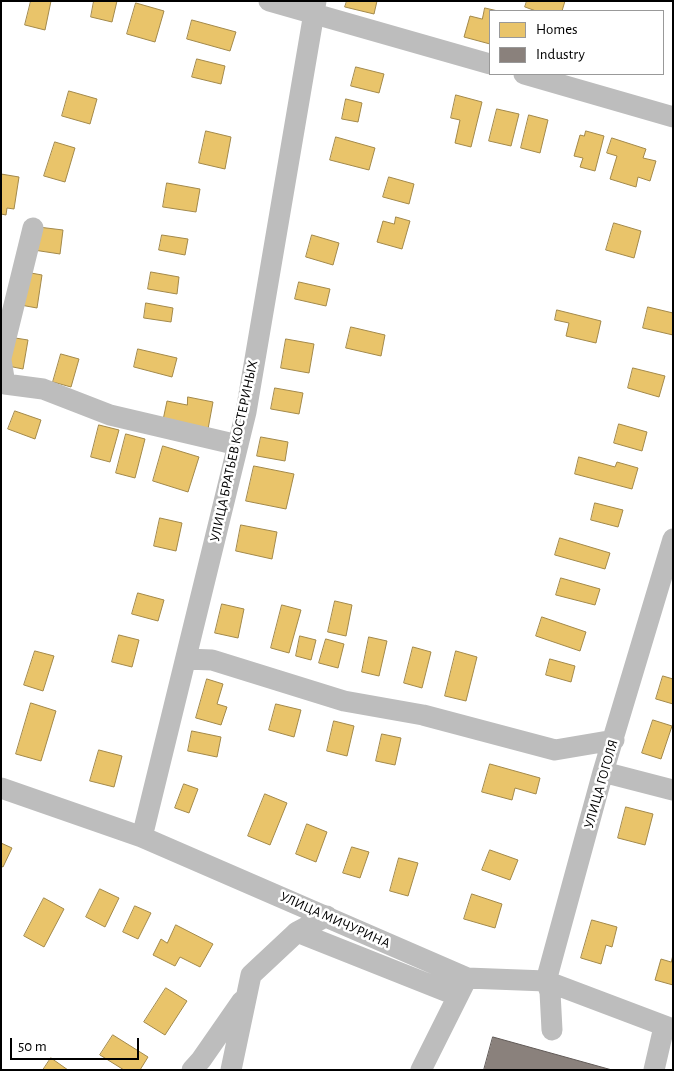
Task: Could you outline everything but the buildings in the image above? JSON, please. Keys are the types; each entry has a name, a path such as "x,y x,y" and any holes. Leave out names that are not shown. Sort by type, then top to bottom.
{"street":[{"path":"269,1 315,7 489,64"},
{"name":"УЛИЦА БРАТЬЕВ КОСТЕРИНЫХ","path":"142,837 246,412 315,7"},
{"path":"527,75 673,117"},
{"path":"33,228 1,359 5,384 43,389 110,415 238,445"},
{"name":"УЛИЦА ГОГОЛЯ","path":"552,1030 550,992 546,981 603,772 673,539"},
{"path":"186,660 212,660 344,701 423,715 556,750 614,740"},
{"path":"603,772 673,790"},
{"name":"УЛИЦА МИЧУРИНА","path":"1,788 142,837 327,916 463,987 546,981 668,1028"},
{"path":"231,1070 251,975 297,932 327,916"},
{"path":"297,932 463,987 421,1070"},
{"path":"192,1070 202,1060 249,990"},
{"path":"654,1070 668,1028"}]}
